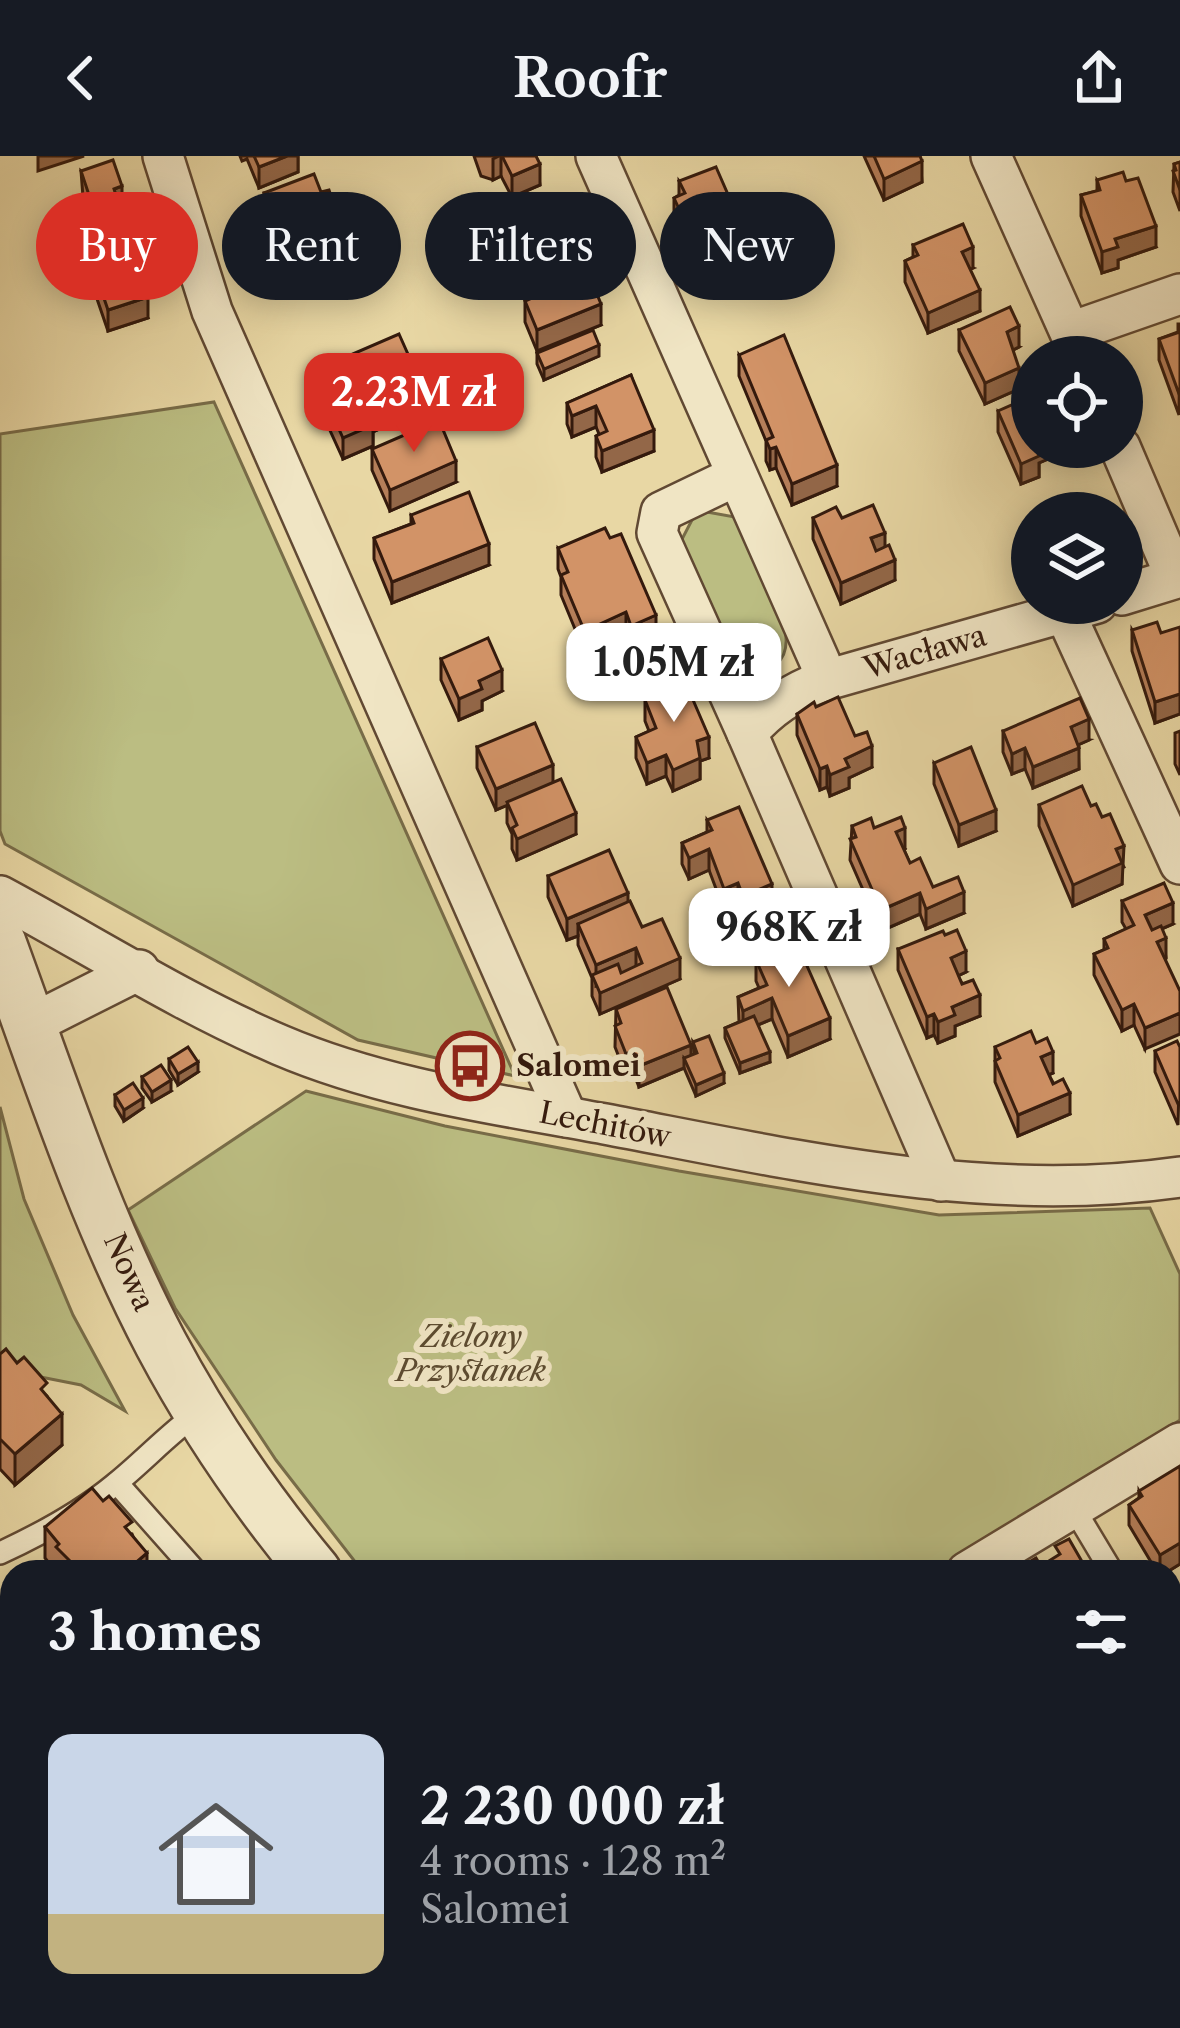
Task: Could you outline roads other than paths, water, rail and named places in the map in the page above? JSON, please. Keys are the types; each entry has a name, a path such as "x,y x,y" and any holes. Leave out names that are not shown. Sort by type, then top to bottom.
{"street":[{"path":"163,156 212,310 567,1118"},
{"path":"596,156 820,662 823,681"},
{"path":"992,156 1072,336"},
{"path":"1094,336 1180,294"},
{"path":"1129,468 1178,578 1143,589"},
{"path":"736,476 661,512 657,533 941,1181"},
{"name":"Wacława","path":"747,733 766,711 796,691 1024,624"},
{"path":"1087,624 1180,864"},
{"name":"Lechitów","path":"0,896 212,1012 352,1072 752,1154 941,1181 1175,1189"},
{"name":"Nowa","path":"0,943 104,1216 160,1342 233,1467 306,1560"},
{"path":"30,1025 139,970"},
{"path":"987,1560 1180,1443"}],"lane":[{"path":"0,1553 59,1522 117,1483 160,1440 200,1411"},
{"path":"117,1483 185,1560"},
{"path":"1073,1507 1105,1560"}],"place":[{"name":"Salomei","path":"470,1066"}],"park label":[{"name":"Zielony Przystanek","path":"471,1354"}]}
